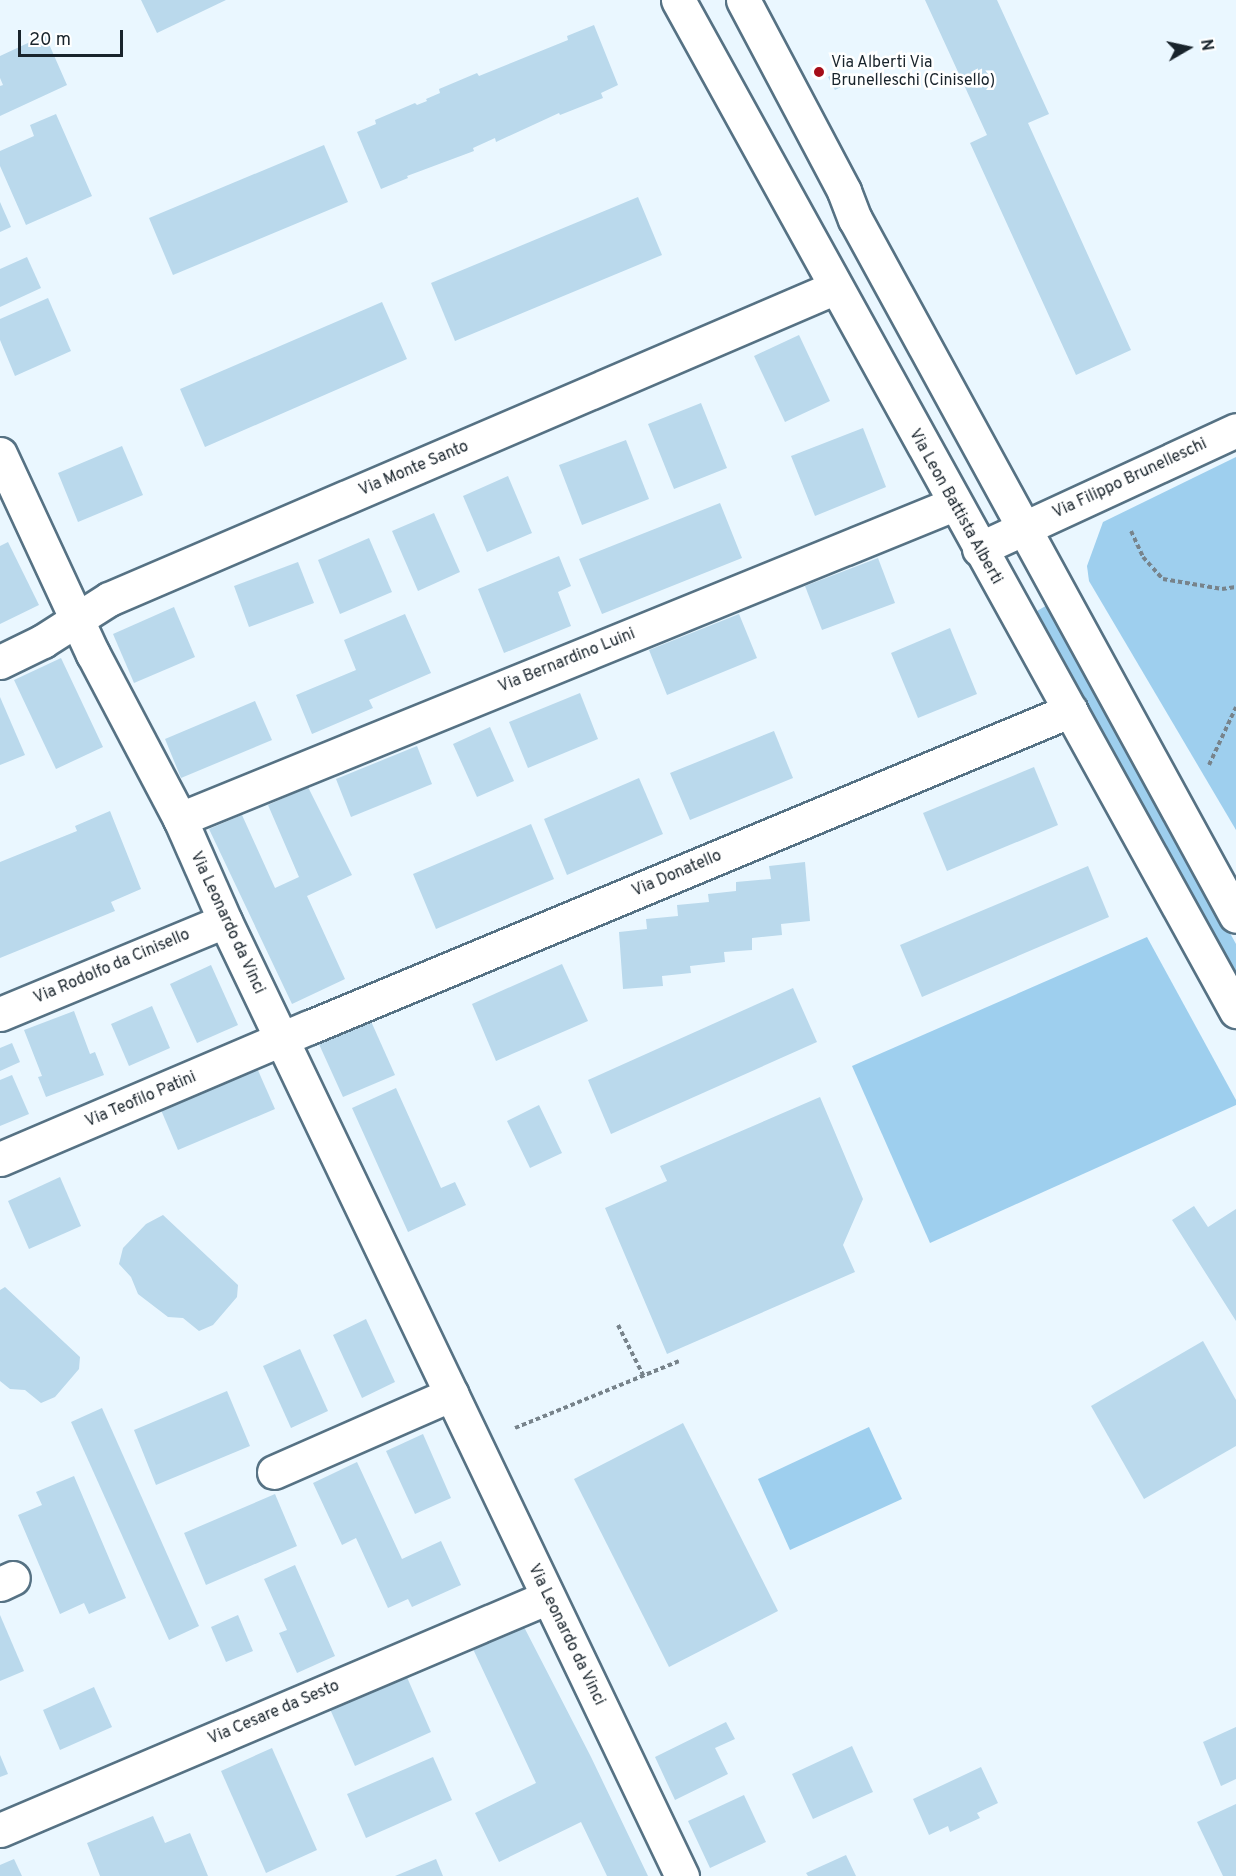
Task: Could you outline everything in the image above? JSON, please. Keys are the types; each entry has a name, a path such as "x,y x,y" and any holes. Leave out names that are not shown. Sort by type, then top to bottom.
{"street":[{"name":"Via Leon Battista Alberti","path":"678,0 954,504 986,546 1071,710 1236,1011"},
{"path":"744,0 844,191 855,219 1236,916"},
{"name":"Via Monte Santo","path":"0,662 42,641 109,599 834,288"},
{"path":"878,368 887,368 921,416 986,546"},
{"name":"Via Filippo Brunelleschi","path":"986,546 1236,430"},
{"name":"Via Leonardo da Vinci","path":"0,454 77,620 180,819 225,921 682,1876"},
{"name":"Via Bernardino Luini","path":"180,819 954,504"},
{"name":"Via Donatello","path":"282,1039 1071,710"},
{"name":"Via Rodolfo da Cinisello","path":"0,1014 225,921"},
{"name":"Via Teofilo Patini","path":"0,1160 282,1039"},
{"path":"273,1472 452,1394"},
{"name":"Via Cesare da Sesto","path":"0,1830 548,1597"}],"path":[{"path":"1131,531 1143,557 1164,579 1222,589 1236,587"},
{"path":"1209,765 1236,707"},
{"path":"618,1324 644,1377"},
{"path":"515,1428 680,1361"}],"shaded area":[{"path":"1236,457 1236,830 1089,581 1087,566 1103,522"},
{"path":"1049,604 1236,944 1236,973 1037,611"},
{"path":"1147,937 1236,1100 1236,1105 930,1243 852,1066"},
{"path":"869,1427 902,1499 790,1550 758,1479"}],"building":[{"path":"141,0 226,0 157,33"},
{"path":"925,0 997,0 1049,114 1028,123 1131,350 1076,375 970,143 987,135"},
{"path":"594,25 618,85 601,93 603,98 560,115 559,113 496,142 495,138 473,148 474,151 407,176 408,178 381,189 357,132 376,124 375,120 415,103 417,105 427,101 426,99 440,93 439,89 477,73 479,76 568,40 567,36"},
{"path":"45,35 67,85 0,116 0,86 3,85 0,78 0,56"},
{"path":"834,74 841,87 835,90 828,77"},
{"path":"56,114 92,196 26,225 0,166 0,151 34,136 30,125"},
{"path":"324,145 348,202 173,275 149,218"},
{"path":"638,197 662,255 455,341 431,283"},
{"path":"0,202 11,227 0,232"},
{"path":"27,257 41,288 0,307 0,269"},
{"path":"48,298 71,351 15,376 0,340 0,319"},
{"path":"382,302 407,359 205,447 180,389"},
{"path":"799,335 830,401 785,422 754,356"},
{"path":"701,403 727,468 674,489 648,424"},
{"path":"863,428 886,487 815,516 791,456"},
{"path":"626,440 649,499 582,525 559,465"},
{"path":"122,446 143,495 78,522 58,473"},
{"path":"508,476 532,533 487,552 463,496"},
{"path":"720,503 742,558 602,614 579,559"},
{"path":"434,513 460,572 418,591 392,531"},
{"path":"369,538 392,592 340,614 318,560"},
{"path":"8,542 39,605 0,624 0,546"},
{"path":"559,556 571,586 558,592 571,626 504,653 478,589"},
{"path":"878,558 895,603 822,630 805,586"},
{"path":"298,562 314,603 249,627 234,586"},
{"path":"174,607 195,657 134,683 113,634"},
{"path":"405,614 431,673 369,700 373,708 312,734 296,695 356,670 344,640"},
{"path":"739,614 757,658 667,695 649,650"},
{"path":"950,628 977,694 918,718 891,653"},
{"path":"61,658 103,747 56,769 14,680"},
{"path":"580,693 598,739 528,768 509,722"},
{"path":"0,697 25,755 0,765"},
{"path":"255,701 272,740 181,778 165,739"},
{"path":"490,727 514,781 477,797 453,744"},
{"path":"774,731 793,778 690,820 670,773"},
{"path":"417,746 432,784 351,817 336,779"},
{"path":"1034,767 1058,825 947,871 923,813"},
{"path":"639,778 663,834 567,875 544,819"},
{"path":"308,787 352,875 307,896 345,979 292,1004 209,829 242,815 275,888 299,877 268,805"},
{"path":"110,811 141,889 111,902 115,911 0,958 0,862 77,831 75,826"},
{"path":"531,824 554,879 436,929 413,874"},
{"path":"805,862 810,921 781,924 782,935 752,938 752,950 724,952 725,962 690,966 691,973 662,976 663,986 623,989 619,932 647,929 646,919 678,916 677,905 709,902 708,894 736,891 736,882 771,879 769,866"},
{"path":"1088,866 1109,917 922,997 900,945"},
{"path":"562,964 588,1021 496,1061 472,1004"},
{"path":"211,965 238,1025 197,1043 170,984"},
{"path":"793,988 817,1042 611,1134 588,1080"},
{"path":"152,1006 170,1048 129,1066 111,1024"},
{"path":"74,1011 90,1054 95,1052 104,1075 46,1097 38,1077 42,1076 24,1030"},
{"path":"370,1019 395,1075 343,1097 318,1042"},
{"path":"12,1043 20,1062 0,1071 0,1048"},
{"path":"257,1068 275,1109 178,1150 161,1110"},
{"path":"12,1075 29,1114 0,1126 0,1080"},
{"path":"396,1088 441,1188 455,1182 466,1205 408,1232 352,1108"},
{"path":"820,1097 863,1199 843,1245 855,1272 667,1354 605,1208 667,1181 660,1166"},
{"path":"539,1105 562,1153 530,1168 507,1121"},
{"path":"60,1177 81,1226 29,1249 8,1201"},
{"path":"1194,1206 1208,1227 1236,1209 1236,1321 1172,1220"},
{"path":"163,1215 238,1285 237,1297 213,1325 199,1331 183,1318 168,1317 138,1294 131,1277 119,1264 123,1248 146,1224"},
{"path":"5,1287 80,1357 79,1369 55,1397 41,1403 25,1390 10,1389 0,1381 0,1290"},
{"path":"366,1319 395,1382 362,1398 333,1335"},
{"path":"1203,1341 1236,1400 1236,1446 1144,1499 1091,1406"},
{"path":"300,1349 328,1411 291,1428 263,1366"},
{"path":"227,1391 250,1446 156,1485 134,1430"},
{"path":"102,1408 199,1626 169,1640 71,1422"},
{"path":"683,1423 778,1611 669,1667 574,1479"},
{"path":"423,1434 451,1498 415,1514 386,1451"},
{"path":"357,1462 402,1559 441,1541 461,1585 412,1607 408,1599 388,1608 356,1538 342,1545 313,1483"},
{"path":"74,1476 126,1598 89,1614 84,1603 60,1614 18,1515 42,1505 36,1492"},
{"path":"275,1494 297,1546 206,1585 184,1533"},
{"path":"295,1565 335,1656 297,1673 279,1633 287,1630 264,1579"},
{"path":"0,1615 24,1671 0,1681"},
{"path":"238,1615 253,1651 226,1662 211,1627"},
{"path":"523,1625 591,1757 648,1876 607,1876 581,1822 499,1862 475,1813 536,1783 473,1649"},
{"path":"406,1675 431,1732 355,1766 330,1709"},
{"path":"94,1687 112,1727 60,1750 43,1710"},
{"path":"726,1722 735,1739 715,1748 728,1774 675,1800 655,1757"},
{"path":"1236,1727 1236,1779 1221,1786 1203,1742"},
{"path":"852,1746 873,1792 813,1819 792,1774"},
{"path":"272,1748 317,1850 266,1873 221,1771"},
{"path":"0,1755 8,1774 0,1777"},
{"path":"433,1757 452,1800 366,1838 347,1794"},
{"path":"981,1767 998,1803 977,1813 980,1818 950,1832 948,1826 929,1835 913,1799"},
{"path":"744,1795 766,1842 710,1868 688,1821"},
{"path":"1236,1804 1236,1876 1223,1876 1197,1822"},
{"path":"153,1816 165,1843 190,1833 208,1876 100,1876 87,1843"},
{"path":"846,1855 856,1876 808,1876 806,1873"},
{"path":"14,1859 22,1876 0,1876 0,1865"},
{"path":"436,1859 443,1876 395,1876"}],"place":[{"name":"Via Alberti Via Brunelleschi (Cinisello)","path":"819,72"}]}
